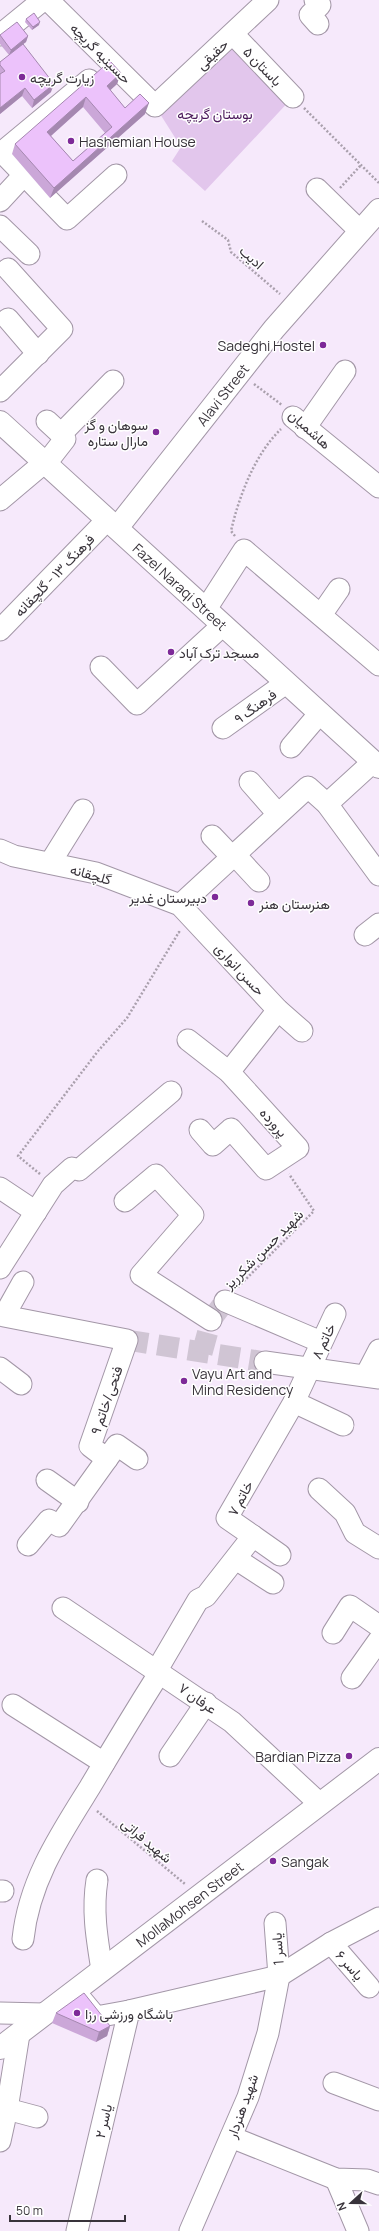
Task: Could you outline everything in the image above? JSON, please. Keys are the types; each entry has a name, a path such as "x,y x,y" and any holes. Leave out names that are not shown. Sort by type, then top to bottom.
{"main road":[{"name":"Alavi Street","path":"112,524 185,444 239,373 294,306 379,210"},
{"name":"Fazel Naraqi Street","path":"0,422 376,765"},
{"name":"MollaMohsen Street","path":"0,2048 379,1758"}],"street":[{"path":"0,35 43,0"},
{"name":"حسینیه گریچه","path":"48,0 155,106"},
{"path":"315,0 320,5 310,15 318,24"},
{"name":"حقیقی","path":"155,106 233,34 255,4"},
{"name":"باستان ۵","path":"233,34 293,97"},
{"path":"110,62 1,154 67,219 116,175"},
{"path":"0,201 24,175"},
{"path":"317,189 360,231"},
{"path":"0,226 30,254"},
{"path":"0,391 62,330 8,269"},
{"path":"8,319 38,354"},
{"path":"299,423 345,371"},
{"path":"0,500 44,463 65,439 54,428 113,380"},
{"name":"هاشمیان","path":"299,423 379,487"},
{"name":"فرهنگ ۱۳ - گلچقانه","path":"0,630 112,524"},
{"path":"206,609 244,550 379,664"},
{"path":"321,615 339,589"},
{"path":"101,667 137,704 223,625"},
{"name":"فرهنگ ۹","path":"223,728 286,683"},
{"path":"291,747 320,713"},
{"path":"327,804 376,765"},
{"path":"250,782 278,814"},
{"path":"187,912 233,855 308,787 327,804 379,875"},
{"path":"50,863 83,810"},
{"path":"212,836 259,881"},
{"name":"گلچقانه","path":"0,850 14,856 96,873 187,912"},
{"name":"حسن انواری","path":"187,912 278,1010 302,1031"},
{"path":"229,1072 278,1010"},
{"name":"پرورده","path":"188,1040 229,1072 298,1148 279,1160"},
{"path":"0,1268 53,1185 72,1168 79,1170 171,1092"},
{"path":"200,1130 213,1145 231,1128 266,1169 279,1160"},
{"path":"125,1201 156,1175 193,1215 141,1275 211,1320"},
{"path":"0,1188 36,1212"},
{"name":"فتحی/خاتم ۹","path":"23,1282 4,1316 127,1340 90,1446 107,1459 117,1445 137,1459"},
{"path":"225,1300 321,1342"},
{"name":"خاتم ۸","path":"311,1368 321,1342 335,1314"},
{"path":"264,1362 372,1377 379,1350"},
{"path":"0,1368 21,1384"},
{"name":"خاتم ۷","path":"253,1536 227,1518 294,1402 311,1368"},
{"path":"294,1402 343,1425"},
{"path":"28,1545 49,1520 59,1526 78,1502 107,1459"},
{"path":"47,1480 78,1502"},
{"path":"319,1489 345,1513 355,1533 379,1548"},
{"path":"23,1938 25,1917 39,1875 198,1600 206,1596 253,1536 280,1554"},
{"path":"236,1559 273,1583"},
{"path":"333,1632 350,1606 379,1626"},
{"name":"عرفان ۷","path":"63,1608 206,1704 254,1741 320,1804"},
{"path":"352,1678 379,1640"},
{"path":"170,1756 206,1704"},
{"path":"13,1705 104,1763"},
{"path":"97,1880 94,1900 95,1928 102,1970"},
{"path":"75,1991 96,2016 129,2011 279,1976 331,1943 379,1918"},
{"name":"یاسر 1","path":"275,1923 279,1976"},
{"name":"یاسر ۶","path":"331,1943 369,1987"},
{"name":"شهید هنردار","path":"190,2231 232,2137 248,2097 268,2032 279,1976"},
{"name":"یاسر ۲","path":"77,2231 129,2011"},
{"path":"0,2013 44,2014"},
{"path":"0,2141 7,2109 19,2034"},
{"path":"334,2083 379,2100"},
{"path":"7,2109 37,2117"},
{"path":"232,2137 336,2179 367,2180 379,2184"},
{"path":"336,2179 358,2231"}],"path":[{"path":"293,97 379,183"},
{"path":"339,189 361,165"},
{"name":"ادیب","path":"202,221 228,240 231,252 294,306"},
{"name":"هاشمیان","path":"239,373 290,410 299,423"},
{"path":"244,550 231,531 238,503 251,473 274,436 299,423"},
{"path":"53,1185 18,1156 98,1051 127,1018 179,932 181,934 187,912"},
{"name":"پرورده","path":"279,1160 314,1211"},
{"name":"شهید حسن شکرریز","path":"225,1300 314,1211"},
{"name":"شهید فراتی","path":"82,1799 199,1896"}],"green space":[{"name":"بوستان گریچه","path":"233,34 293,97 205,191 172,161 181,147 155,106"}],"building":[{"path":"34,13 40,22 33,27 26,19"},
{"path":"17,22 28,36 11,50 0,35"},
{"path":"23,44 54,84 34,100 25,88 0,108 0,74 5,71 0,65 0,62"},
{"path":"110,61 121,73 107,86 125,108 140,94 149,103 54,188 15,144","holes":["86,97 112,127 73,161 47,132"]},
{"path":"84,1993 110,2026 99,2032 56,2013"}],"tunnel":[{"path":"202,1353 211,1320 225,1301"},
{"path":"127,1340 265,1362"}],"place":[{"name":"زیارت گریچه","path":"22,77"},
{"name":"Hashemian House","path":"71,141"},
{"name":"Sadeghi Hostel","path":"323,345"},
{"name":"سوهان و گز مارال ستاره","path":"156,432"},
{"name":"مسجد ترک آباد","path":"171,652"},
{"name":"دبیرستان غدیر","path":"215,897"},
{"name":"هنرستان هنر","path":"251,903"},
{"name":"Vayu Art and Mind Residency","path":"184,1381"},
{"name":"Bardian Pizza","path":"349,1756"},
{"name":"Sangak","path":"273,1861"},
{"name":"باشگاه ورزشی رزا","path":"77,2013"}]}
